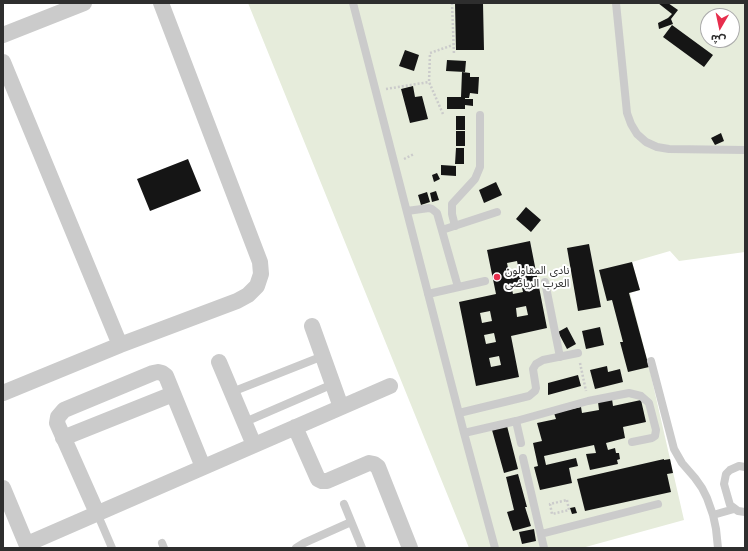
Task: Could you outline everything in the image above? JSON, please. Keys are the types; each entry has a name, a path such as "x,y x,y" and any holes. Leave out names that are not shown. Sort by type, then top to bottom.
{"street":[{"path":"3,35 84,3"},
{"path":"3,393 120,345 237,301 248,295 256,286 261,274 260,262 256,250 161,3"},
{"path":"3,62 120,345"},
{"path":"312,326 341,407"},
{"path":"220,362 254,445"},
{"path":"98,513 57,423 60,413 153,373 162,373 166,376 203,467"},
{"path":"3,488 28,546 98,513 390,386"},
{"path":"63,438 173,394"},
{"path":"295,427 318,479 322,481 327,481 369,463 378,467 410,548"}],"lane":[{"path":"353,3 495,548"},
{"path":"616,3 627,113 631,124 638,134 646,142 657,147 669,149 745,150"},
{"path":"455,226 452,214 452,204 475,179 480,167 480,115"},
{"path":"407,211 429,208 437,213 458,287"},
{"path":"442,230 497,212"},
{"path":"428,294 485,281"},
{"path":"545,282 560,357"},
{"path":"459,412 532,394 536,388 533,369 536,364 578,353"},
{"path":"232,392 323,356"},
{"path":"651,362 674,449 682,463 702,488 713,515 718,548"},
{"path":"244,422 333,384"},
{"path":"464,432 516,421 588,401 629,393 641,396 645,399 651,408 656,433 652,438 632,442"},
{"path":"516,421 521,443"},
{"path":"523,458 544,548"},
{"path":"734,509 728,501 724,479 726,474 734,467 745,466"},
{"path":"344,504 362,548"},
{"path":"541,534 658,504"},
{"path":"713,515 734,509 745,512"},
{"path":"98,513 112,548"},
{"path":"296,548 351,522"}],"path":[{"path":"452,3 454,55"},
{"path":"443,114 429,82 430,53 453,45"},
{"path":"376,91 429,82"},
{"path":"578,353 588,401"},
{"path":"567,500 569,510 552,514 550,504 567,500"}],"green space":[{"name":"نادى المقاولون العرب الرياضى","path":"248,3 745,3 745,252 679,261 670,251 632,262 640,290 630,293 649,367 684,520 582,548 469,548"}],"building":[{"path":"455,3 483,3 484,50 456,50"},
{"path":"658,3 668,3 678,10 671,19 673,24 659,29 658,23 668,18 672,14"},
{"path":"672,25 700,45 700,48 703,48 713,55 704,67 663,37"},
{"path":"405,50 419,55 414,71 399,66"},
{"path":"447,60 466,61 465,72 446,71"},
{"path":"462,72 470,73 470,77 479,77 478,94 470,93 469,98 465,98 473,99 473,106 465,105 465,109 447,109 447,97 461,97"},
{"path":"413,86 415,97 422,96 428,119 410,123 401,89"},
{"path":"456,116 465,116 465,130 456,130"},
{"path":"456,131 465,131 465,146 456,146"},
{"path":"721,133 724,141 715,145 711,138"},
{"path":"456,148 464,148 464,164 455,164"},
{"path":"188,159 201,191 150,211 137,179"},
{"path":"441,165 456,166 456,176 441,175"},
{"path":"437,173 440,179 434,182 432,175"},
{"path":"496,182 502,195 484,203 479,190"},
{"path":"436,191 439,200 432,202 430,193"},
{"path":"427,192 430,202 421,205 418,195"},
{"path":"526,207 541,220 531,232 516,219"},
{"path":"530,241 547,328 511,336 519,377 476,386 459,302 496,294 487,250","holes":["517,261 519,271 509,273 507,263","521,283 523,292 513,294 511,285","526,306 528,315 517,317 516,308","490,311 492,321 482,323 480,313","494,333 496,342 486,344 484,335","499,356 501,365 491,367 489,358"]},
{"path":"589,244 601,307 578,311 567,248"},
{"path":"632,262 640,290 629,293 649,367 628,372 620,342 623,342 612,300 607,301 599,270"},
{"path":"567,327 576,344 567,349 558,332"},
{"path":"600,327 604,345 586,349 582,331"},
{"path":"607,366 608,372 620,369 623,382 595,389 590,370"},
{"path":"578,375 581,386 548,395 548,383"},
{"path":"612,399 613,406 641,400 646,422 623,427 625,438 606,443 608,450 615,448 616,453 619,453 620,459 617,460 618,464 590,470 586,454 596,453 594,445 544,456 546,465 576,458 578,466 569,468 572,483 540,490 534,467 538,466 533,443 542,441 537,423 556,419 554,413 581,407 582,413 599,410 598,402"},
{"path":"507,426 518,469 504,473 492,430"},
{"path":"664,459 670,459 673,473 667,474 671,492 585,511 577,479"},
{"path":"518,474 527,507 525,507 531,526 513,531 507,512 514,510 506,477"},
{"path":"575,507 577,513 572,514 570,508"},
{"path":"534,529 536,541 522,544 519,532"}],"place":[{"name":"نادى المقاولون العرب الرياضى","path":"497,277"}]}
